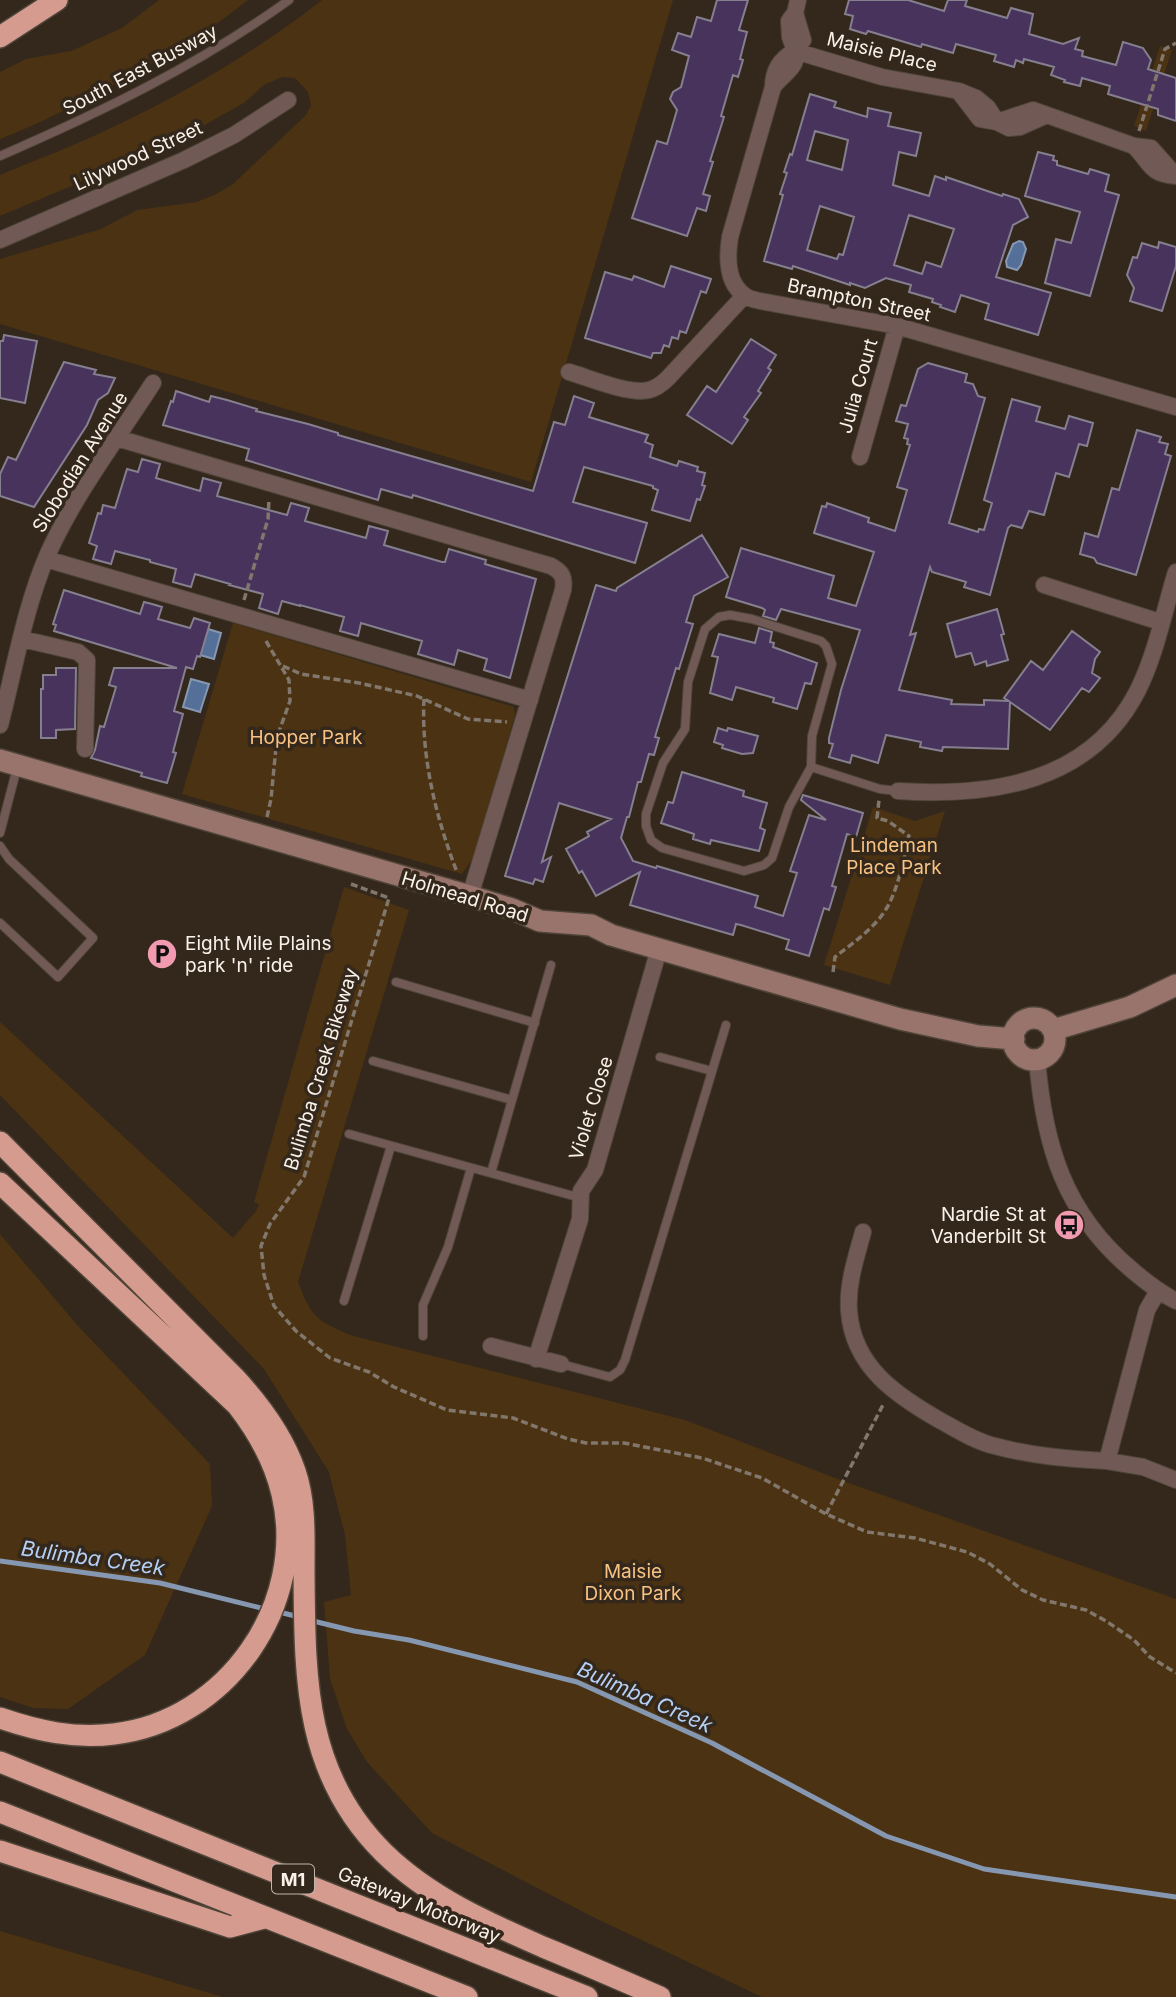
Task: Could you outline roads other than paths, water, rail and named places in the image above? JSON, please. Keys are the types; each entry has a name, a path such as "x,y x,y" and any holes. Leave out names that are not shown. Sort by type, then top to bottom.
{"highway":[{"path":"0,37 57,0"},
{"path":"0,1142 235,1378 268,1418 295,1471 301,1497 305,1660 312,1720 331,1776 346,1804 385,1853 433,1892 460,1909 660,1997"},
{"path":"0,1183 201,1370 255,1427 268,1451 282,1494 287,1542 281,1586 266,1625 237,1669 204,1699 184,1711 138,1730 106,1735 62,1735 0,1718"},
{"name":"Gateway Motorway","path":"0,1762 587,1997"},
{"name":"M1","path":"0,1812 467,1997"},
{"path":"0,1851 230,1927 264,1918"}],"street":[{"path":"569,372 631,390 649,390 668,378 744,296 733,281 727,258 730,237 773,87 775,70 795,51 789,26 797,7"},
{"name":"Maisie Place","path":"795,51 882,77 959,91 976,98 988,108 997,122 1033,110 1134,146 1154,171 1176,176"},
{"name":"Lilywood Street","path":"0,240 184,160 234,135 288,100"},
{"name":"Brampton Street","path":"744,296 897,326 1176,407"},
{"name":"Julia Court","path":"860,457 897,326"},
{"name":"Slobodian Avenue","path":"0,725 46,559 73,507 153,383"},
{"path":"117,438 538,562 560,571 564,580 563,590 470,896"},
{"path":"46,559 530,699"},
{"path":"898,791 973,791 1015,785 1052,771 1089,748 1112,728 1138,691 1147,671 1176,572"},
{"path":"1044,586 1160,622"},
{"path":"22,639 78,652 87,660 85,749"},
{"name":"Holmead Road","path":"9,762 470,896 540,921 591,925 611,935 900,1019 978,1036 1014,1039"},
{"name":"Violet Close","path":"536,1359 579,1219 581,1191 595,1170 605,1141 659,949"},
{"path":"1053,1030 1130,1007 1176,985"},
{"path":"1028,1019 1045,1021 1053,1030 1055,1041 1053,1049 1045,1057 1037,1059 1023,1056 1015,1047 1014,1039 1017,1027 1028,1019"},
{"path":"1037,1059 1050,1136 1067,1191 1079,1213 1107,1248 1158,1292 1176,1301"},
{"path":"863,1232 850,1282 849,1313 859,1352 877,1375 907,1402 992,1446 1069,1459 1143,1467 1176,1480"},
{"path":"1107,1461 1147,1310 1158,1292"},
{"path":"491,1346 561,1364"}],"lane":[{"name":"South East Busway","path":"0,156 140,92 205,56 289,0"},
{"path":"730,615 752,619 813,638 826,646 830,655 831,671 812,736 811,767 789,807 772,858 765,865 744,871 662,848 651,839 646,826 646,814 663,763 685,729 688,682 705,629 710,622 730,615"},
{"path":"0,833 9,762"},
{"path":"811,767 880,789 898,791"},
{"path":"0,846 9,859 93,938 58,977 0,923"},
{"path":"491,1173 551,965"},
{"path":"396,982 535,1023"},
{"path":"561,1364 610,1377 620,1370 625,1360 726,1025"},
{"path":"660,1057 712,1071"},
{"path":"373,1061 512,1100"},
{"path":"349,1134 581,1198"},
{"path":"344,1301 391,1146"},
{"path":"423,1336 423,1305 448,1247 471,1168"}],"water":[{"path":"1023,242 1026,249 1017,270 1007,267 1006,261 1013,244"},
{"path":"208,629 221,633 214,659 200,655"},
{"path":"191,679 209,684 200,712 183,707"}],"waterway":[{"name":"Bulimba Creek","path":"0,1561 160,1583 265,1609"},
{"name":"Bulimba Creek","path":"275,1611 299,1617"},
{"name":"Bulimba Creek","path":"309,1620 409,1640 577,1682 712,1743 886,1836 984,1869 1176,1897"}],"place":[{"name":"Eight Mile Plains park 'n' ride","path":"162,954"},
{"name":"Nardie St at Vanderbilt St","path":"1069,1225"}],"park label":[{"name":"Hopper Park","path":"306,737"},
{"name":"Lindeman Place Park","path":"894,856"},
{"name":"Maisie Dixon Park","path":"633,1582"}]}
